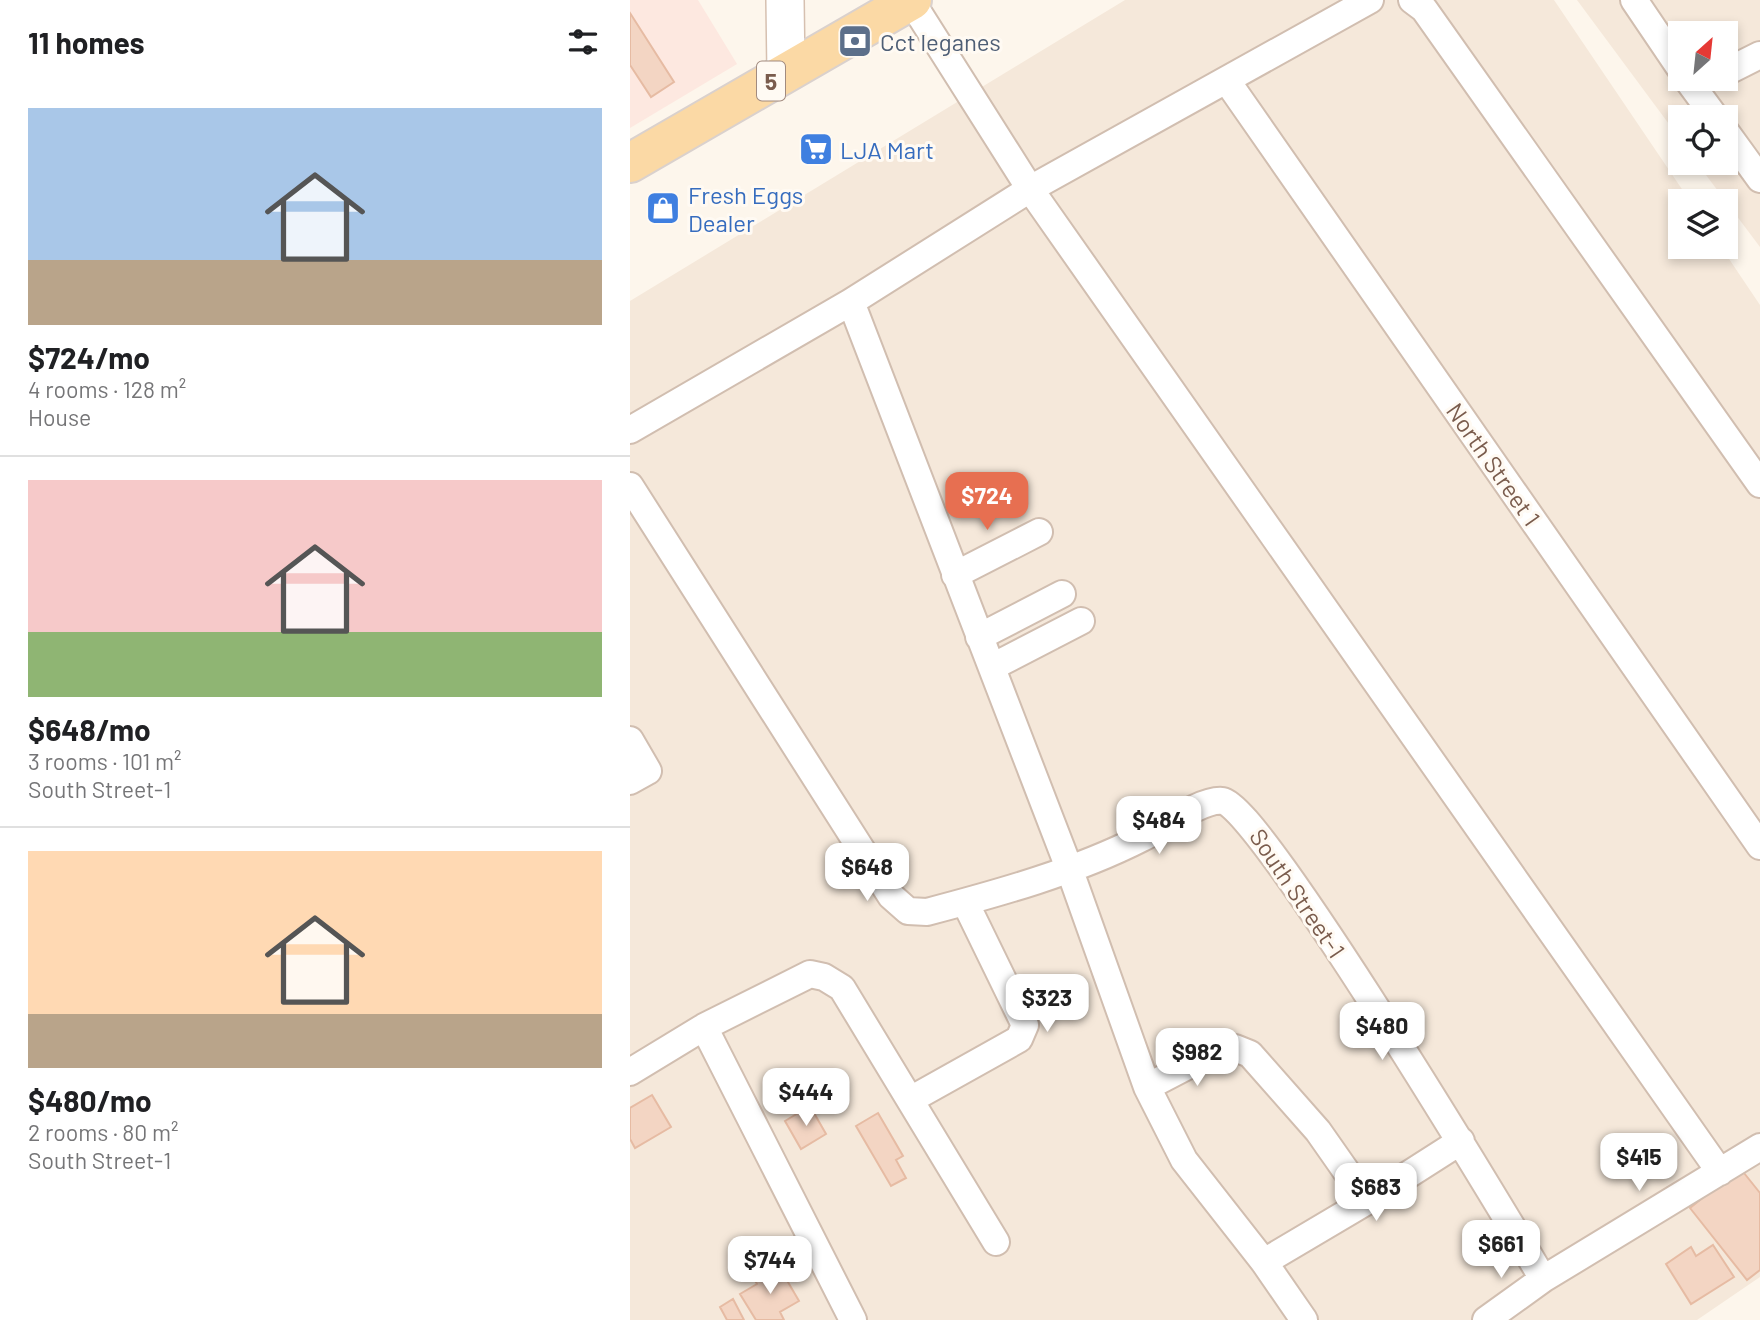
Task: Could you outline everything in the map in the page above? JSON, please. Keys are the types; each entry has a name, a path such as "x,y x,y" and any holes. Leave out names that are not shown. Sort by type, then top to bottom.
{"main road":[{"name":"5","path":"630,163 912,0"}],"street":[{"path":"785,0 786,73"},
{"path":"912,0 1030,189 1720,1172"},
{"path":"630,430 851,302 1030,189 1370,0"},
{"path":"1412,0 1424,9 1760,485"},
{"path":"1634,0 1668,45"},
{"path":"1738,66 1760,55"},
{"name":"North Street 1","path":"1227,81 1760,846"},
{"path":"1738,149 1760,179"},
{"path":"851,302 1069,868 1147,1087 1184,1160 1264,1262 1304,1320"},
{"path":"630,486 891,896 908,911 927,912 965,902 1069,868"},
{"path":"955,575 1040,532"},
{"path":"979,637 1062,594"},
{"path":"992,667 1081,621"},
{"path":"630,740 648,771 630,781"},
{"name":"South Street-1","path":"1069,868 1142,838 1211,803 1224,801 1233,805 1251,824 1318,921 1461,1140 1543,1279"},
{"path":"909,1100 1019,1039 1023,1033 1025,1025 1019,1009 965,902"},
{"path":"630,1072 704,1027 810,974 824,977 842,988 996,1242"},
{"path":"704,1027 853,1320"},
{"path":"1147,1087 1218,1050 1235,1048 1250,1054 1318,1131 1367,1201"},
{"path":"1264,1262 1367,1201 1461,1140"},
{"path":"1486,1320 1543,1279 1760,1147"}],"shaded area":[{"path":"630,0 698,0 737,64 630,128"},
{"path":"1125,0 1554,0 1668,168 1668,175 1672,175 1682,189 1668,189 1668,259 1729,259 1760,305 1760,1277 1697,1320 630,1320 630,301"},
{"path":"1577,0 1760,0 1760,247 1738,218 1738,189 1716,189 1706,175 1738,175 1738,105 1668,105 1668,123"}],"building":[{"path":"630,13 674,82 651,97 630,65"},
{"path":"652,1095 671,1127 635,1148 630,1139 630,1108"},
{"path":"810,1106 826,1134 801,1149 785,1121"},
{"path":"878,1113 903,1156 896,1160 906,1178 891,1186 856,1126"},
{"path":"1740,1168 1760,1193 1760,1270 1747,1280 1690,1208"},
{"path":"1713,1245 1734,1277 1691,1304 1666,1264 1691,1247 1696,1256"},
{"path":"778,1265 799,1301 780,1312 784,1320 756,1320 740,1294 757,1284 754,1279"},
{"path":"733,1299 744,1320 727,1320 720,1307"}],"place":[{"name":"Cct leganes","path":"855,41"},
{"name":"LJA Mart","path":"816,149"},
{"name":"Fresh Eggs Dealer","path":"663,208"}]}
